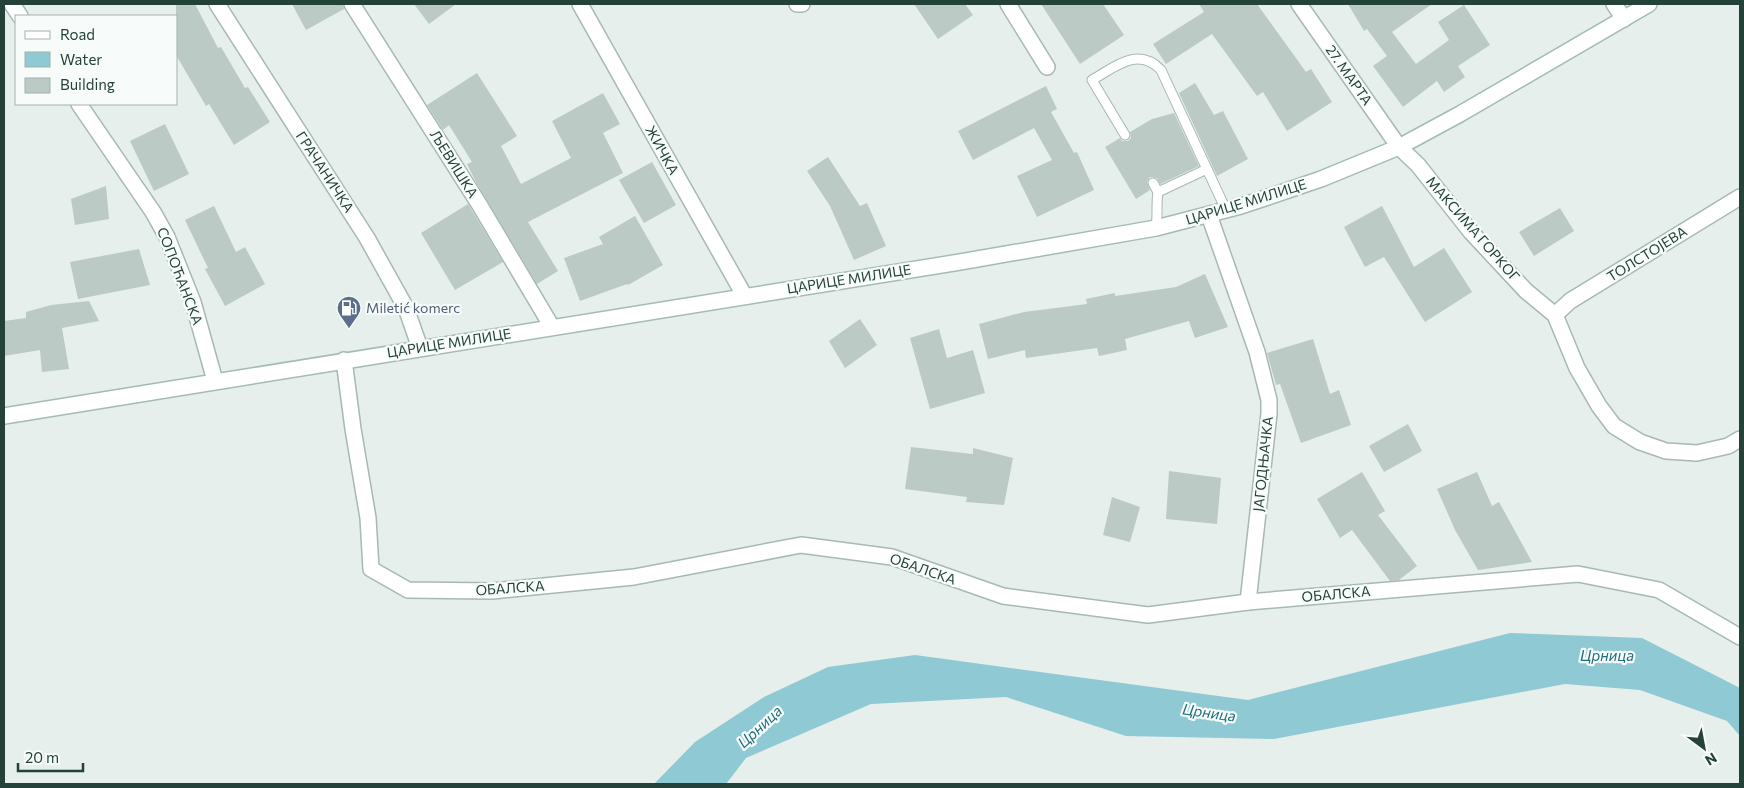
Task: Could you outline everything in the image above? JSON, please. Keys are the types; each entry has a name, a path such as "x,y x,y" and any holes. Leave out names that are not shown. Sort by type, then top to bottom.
{"street":[{"path":"12,4 19,15"},
{"name":"ГРАЧАНИЧКА","path":"217,4 368,238 406,308 420,348"},
{"name":"ЉЕВИШКА","path":"352,4 480,204 552,327"},
{"name":"ЖИЧКА","path":"580,4 744,295"},
{"path":"797,4 802,4"},
{"path":"1008,4 1047,67"},
{"name":"27. МАРТА","path":"1300,4 1399,147"},
{"path":"1614,4 1624,18"},
{"name":"ЦАРИЦЕ МИЛИЦЕ","path":"4,416 744,295 979,259 1156,228 1209,215 1321,179 1399,147 1466,111 1649,4"},
{"name":"СОПОЋАНСКА","path":"80,105 167,237 193,302 215,381"},
{"name":"МАКСИМА ГОРКОГ","path":"1399,147 1424,173 1471,232 1526,291 1555,315 1577,368 1599,406 1614,426 1640,442 1666,451 1697,453 1728,446 1740,439"},
{"name":"ТОЛСТОЈЕВА","path":"1555,315 1570,301 1740,197"},
{"name":"ЈАГОДЊАЧКА","path":"1209,215 1257,352 1269,400 1248,602"},
{"name":"ОБАЛСКА","path":"344,360 368,518 371,569 408,590 492,591 634,577 801,544 892,557 1004,596 1148,615 1248,602 1578,574 1659,590 1740,637"}],"lane":[{"path":"1125,135 1092,80 1124,62 1139,58 1148,60 1161,70 1226,210"},
{"path":"1158,192 1207,169"},
{"path":"1153,183 1158,192 1156,228"}],"water":[{"name":"Црница","path":"1510,633 1642,638 1740,688 1740,736 1727,721 1640,690 1565,684 1274,739 1126,736 1006,697 871,704 746,758 726,784 654,784 695,742 764,697 828,667 915,655 1248,700"}],"building":[{"path":"176,4 195,4 218,48 221,47 245,88 248,87 270,122 234,145 209,104 206,106 178,58 178,15 176,15"},
{"path":"292,4 343,4 344,9 306,30"},
{"path":"414,4 456,4 429,24"},
{"path":"914,4 965,4 973,15 938,39"},
{"path":"1041,4 1103,4 1124,35 1080,64"},
{"path":"1199,4 1257,4 1306,72 1311,69 1332,102 1287,131 1263,92 1257,96 1212,34 1166,64 1153,44 1204,12"},
{"path":"1348,4 1432,4 1392,32 1416,64 1449,40 1438,22 1464,5 1490,45 1458,66 1465,77 1444,92 1437,81 1403,107 1373,66 1387,56 1367,29 1364,31"},
{"path":"477,73 517,136 501,146 521,184 571,158 552,121 603,93 620,124 603,133 623,173 528,222 558,271 537,284 476,182 467,164 472,162 449,125 443,130 427,105"},
{"path":"1195,83 1214,115 1223,111 1248,159 1217,176 1179,93"},
{"path":"1046,86 1057,109 1051,112 1074,153 1077,152 1094,190 1037,217 1017,176 1052,160 1034,128 973,160 958,131"},
{"path":"1174,113 1199,166 1160,184 1157,178 1150,177 1147,182 1150,190 1136,199 1105,147 1120,138 1122,141 1128,141 1131,138 1130,132 1152,119"},
{"path":"165,124 189,174 154,191 130,141"},
{"path":"828,157 860,206 867,203 886,246 854,260 830,206 807,171"},
{"path":"652,162 676,205 644,223 619,180"},
{"path":"106,186 109,219 75,225 71,199"},
{"path":"468,204 503,262 455,290 421,233"},
{"path":"214,206 236,252 245,247 265,284 225,306 205,269 208,268 185,220"},
{"path":"1382,206 1414,267 1444,248 1472,292 1425,322 1384,257 1365,267 1344,227"},
{"path":"1560,208 1574,231 1534,256 1519,232"},
{"path":"635,216 663,265 628,285 580,301 564,258 603,244 599,237"},
{"path":"139,249 150,285 78,299 70,262"},
{"path":"1205,274 1228,327 1195,338 1189,321 1125,339 1127,350 1099,356 1097,348 1026,358 1025,350 988,359 979,324 1024,312 1087,304 1086,299 1115,293 1115,296 1176,287"},
{"path":"89,301 99,321 62,328 69,369 42,372 40,350 4,356 4,321 26,318 26,312 51,305"},
{"path":"860,319 877,345 845,368 829,341"},
{"path":"939,329 947,358 973,350 985,393 930,409 910,338"},
{"path":"1313,339 1330,394 1339,390 1351,425 1301,443 1280,384 1276,385 1267,353"},
{"path":"1408,424 1422,451 1384,472 1369,446"},
{"path":"911,447 973,454 973,448 1013,458 1004,505 966,502 967,497 905,489"},
{"path":"1169,471 1221,478 1217,524 1166,519"},
{"path":"1362,472 1385,511 1378,515 1417,566 1399,580 1390,581 1352,530 1340,538 1317,499"},
{"path":"1477,472 1492,506 1499,502 1532,562 1478,570 1455,530 1437,489"},
{"path":"1112,497 1140,507 1130,542 1103,535"}],"place":[{"name":"Miletić komerc","path":"349,329"}]}
